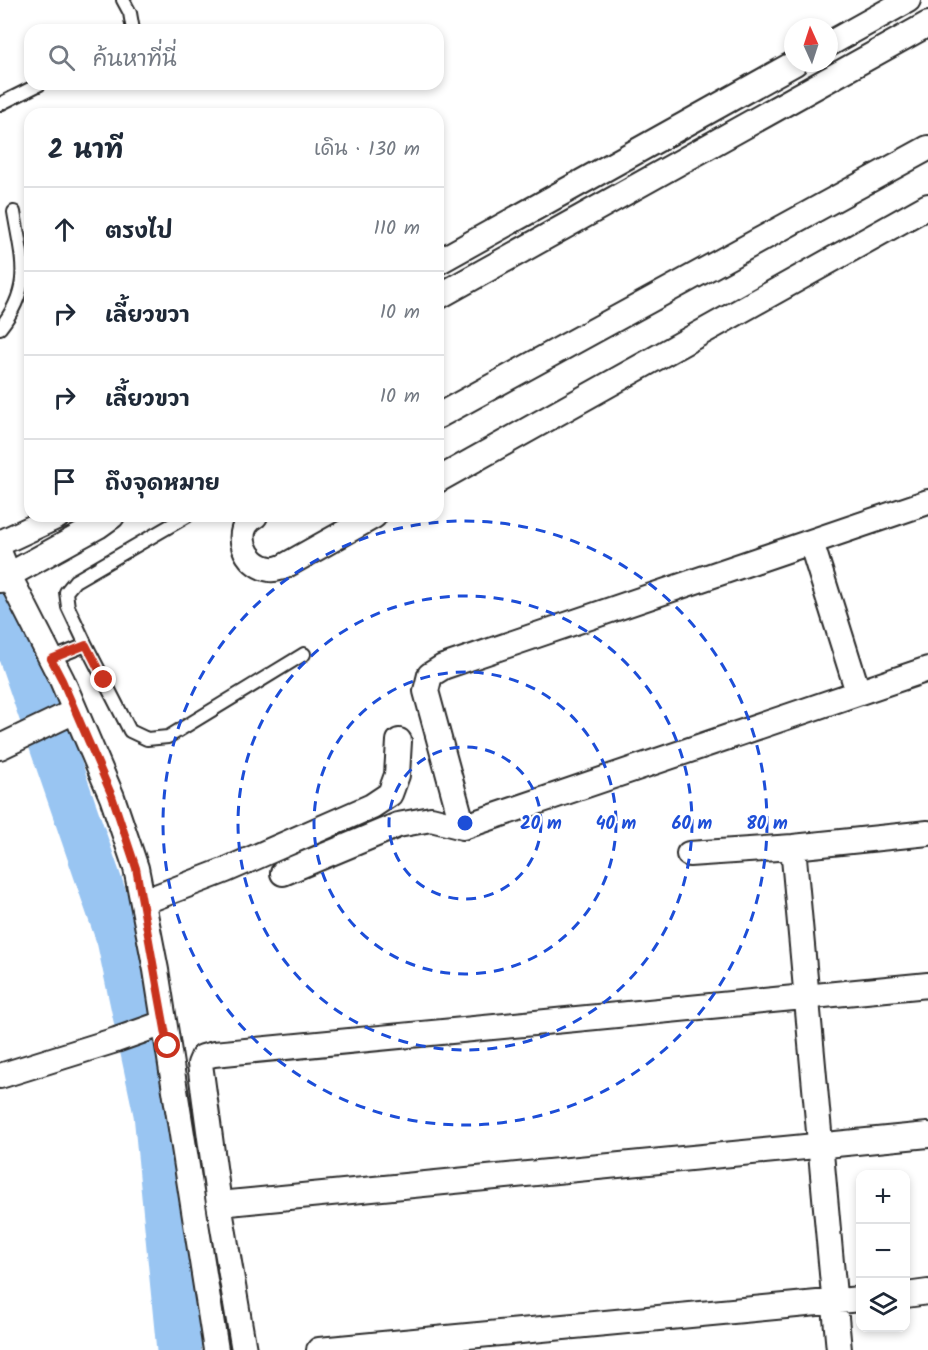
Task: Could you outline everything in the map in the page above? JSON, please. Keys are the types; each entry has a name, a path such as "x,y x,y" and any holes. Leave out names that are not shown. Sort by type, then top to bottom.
{"street":[{"path":"838,39 908,0"},
{"path":"444,294 928,24"},
{"path":"444,258 784,69"},
{"path":"444,413 928,148"},
{"path":"444,477 928,206"},
{"path":"463,827 426,691 430,675 454,663 928,502"},
{"path":"0,543 45,522"},
{"path":"100,522 3,572 51,659 75,711 112,796 136,868 143,902 158,1025 216,1350"},
{"path":"246,522 242,530 243,545 262,567 271,570 284,567 363,522"},
{"path":"811,542 858,692"},
{"path":"283,873 398,825 431,819 463,827 928,669"},
{"path":"0,747 75,711"},
{"path":"143,902 226,870 372,806 390,794 397,775 399,741"},
{"path":"689,854 793,847 928,833"},
{"path":"793,847 838,1350"},
{"path":"244,1350 219,1204 200,1064 203,1058 214,1054 928,985"},
{"path":"0,1076 158,1025"},
{"path":"219,1204 928,1135"},
{"path":"910,1294 928,1292"},
{"path":"319,1350 856,1300"}],"lane":[{"path":"123,0 130,13 132,24"},
{"path":"0,104 28,90"},
{"path":"0,328 16,306 23,282 14,212"},
{"path":"176,522 75,580 66,592 68,607 130,731 147,739 168,737 304,654"},
{"path":"51,659 86,645"}],"waterway":[{"path":"0,602 7,615 119,939 156,1113 179,1350"}],"route":[{"path":"104,680 86,645 51,659 112,796 136,868 168,1046"}]}
